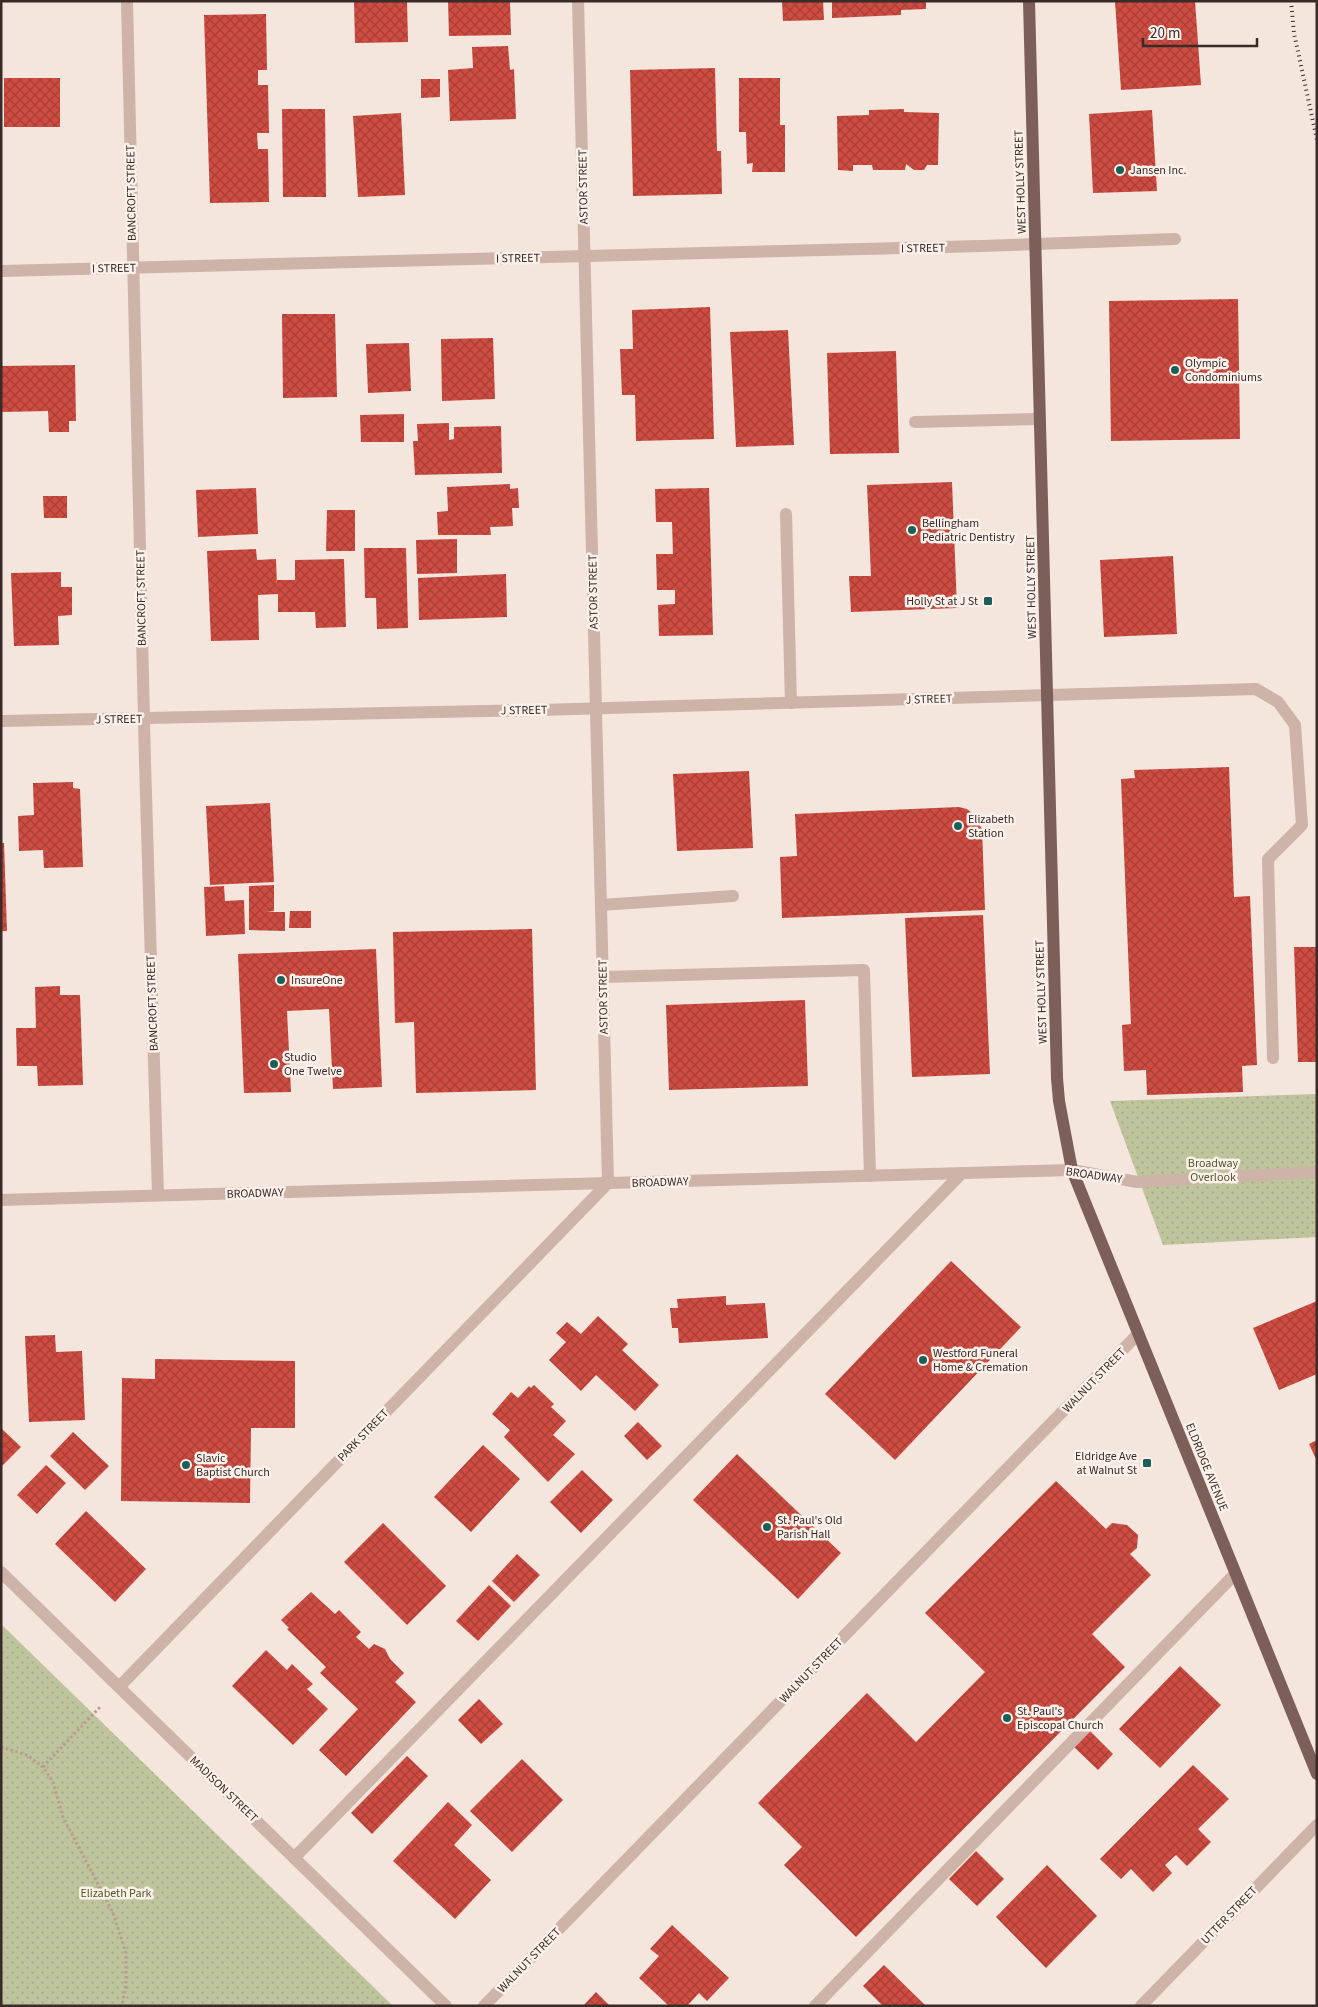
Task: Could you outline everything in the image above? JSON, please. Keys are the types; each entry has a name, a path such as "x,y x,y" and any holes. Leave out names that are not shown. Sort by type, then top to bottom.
{"main road":[{"name":"WEST HOLLY STREET","path":"1029,1 1057,1078 1072,1170"},
{"name":"ELDRIDGE AVENUE","path":"1072,1170 1317,1774"}],"street":[{"name":"BANCROFT STREET","path":"127,1 144,718 158,1195"},
{"name":"ASTOR STREET","path":"578,1 608,1183"},
{"name":"I STREET","path":"1,271 1036,245 1175,239"},
{"path":"915,422 1040,419"},
{"path":"786,514 791,702"},
{"name":"J STREET","path":"1,721 596,708 1256,689 1278,702 1295,725 1302,825 1268,860 1273,1058"},
{"path":"601,905 733,896"},
{"path":"603,977 864,970 870,1176"},
{"name":"BROADWAY","path":"1,1200 1072,1170 1137,1182 1317,1172"},
{"path":"294,1858 962,1174"},
{"name":"PARK STREET","path":"120,1687 608,1183"},
{"name":"WALNUT STREET","path":"484,2006 1138,1334"},
{"name":"MADISON STREET","path":"1,1572 446,2006"},
{"path":"815,2006 1235,1574"},
{"name":"UTTER STREET","path":"1141,2006 1317,1825"}],"path":[{"path":"43,1767 120,1687"},
{"path":"1,1747 27,1755 43,1767 53,1782 63,1817 113,1913 126,1953 126,1985 122,2006"}],"green space":[{"name":"Broadway Overlook","path":"1317,1094 1317,1237 1163,1245 1110,1101"},
{"name":"Elizabeth Park","path":"1,1624 393,2006 1,2006"}],"building":[{"path":"354,1 407,1 408,42 355,43"},
{"path":"448,1 510,1 511,35 449,36"},
{"path":"782,1 823,1 824,20 783,21"},
{"path":"832,1 926,1 926,9 901,10 901,15 832,18"},
{"path":"1115,1 1195,1 1201,85 1121,90"},
{"path":"266,14 267,70 258,70 258,85 268,85 269,133 257,133 258,149 268,149 269,202 210,203 204,15"},
{"path":"508,46 510,70 514,69 516,119 450,121 448,70 473,68 472,47"},
{"path":"715,68 717,151 721,151 722,194 633,196 630,70"},
{"path":"4,78 60,78 60,127 4,127"},
{"path":"739,78 780,78 780,125 785,125 785,172 752,172 753,163 747,164 746,132 739,132"},
{"path":"421,79 440,79 440,97 421,98"},
{"path":"282,109 325,109 326,197 283,197"},
{"path":"904,109 904,112 939,113 938,165 927,165 924,170 914,170 906,164 905,170 873,170 872,165 853,165 853,171 838,170 837,116 869,115 869,110"},
{"path":"1152,110 1157,191 1093,193 1089,114"},
{"path":"401,113 405,195 358,197 353,116"},
{"name":"Olympic Condominiums","path":"1238,299 1240,439 1111,441 1109,301"},
{"path":"710,307 714,439 636,441 635,395 622,395 620,349 633,349 632,310"},
{"path":"282,314 335,314 337,397 283,398"},
{"path":"788,330 794,445 736,447 730,332"},
{"path":"493,338 495,399 442,401 441,339"},
{"path":"409,343 411,391 368,393 366,344"},
{"path":"896,351 899,453 830,454 827,353"},
{"path":"75,365 76,421 69,421 69,432 49,432 48,411 1,412 1,366"},
{"path":"404,414 404,442 361,442 360,415"},
{"path":"449,423 449,440 454,439 454,427 501,426 502,473 415,475 413,441 418,441 417,424"},
{"name":"Bellingham Pediatric Dentistry","path":"952,482 957,608 851,612 849,576 871,576 867,485"},
{"path":"510,484 510,489 518,488 519,508 512,508 513,526 490,527 491,535 438,535 437,512 448,511 447,487"},
{"path":"256,488 258,534 198,537 196,490"},
{"path":"709,488 713,635 659,636 658,605 675,604 675,590 657,590 656,554 673,554 672,522 656,522 655,489"},
{"path":"43,496 67,496 67,518 44,518"},
{"path":"327,510 355,510 355,551 326,551"},
{"path":"457,539 457,573 417,574 416,540"},
{"path":"364,548 406,548 408,628 377,629 376,598 365,598"},
{"path":"256,549 257,560 276,559 277,587 277,580 295,580 295,560 344,559 346,627 316,628 315,612 278,612 278,594 258,595 259,640 211,641 207,551"},
{"path":"1173,556 1177,634 1104,637 1100,560"},
{"path":"61,572 61,587 72,587 72,615 58,616 59,645 14,646 11,573"},
{"path":"506,574 507,617 419,620 418,578"},
{"path":"1229,767 1234,897 1250,896 1257,1065 1242,1066 1243,1092 1147,1095 1146,1070 1124,1071 1122,1025 1131,1024 1121,779 1135,778 1134,770"},
{"path":"749,771 753,848 677,851 673,774"},
{"path":"73,782 73,788 80,789 83,867 44,868 43,850 19,851 18,816 34,815 33,783"},
{"path":"270,803 274,882 210,885 206,806"},
{"path":"959,807 967,809 973,814 982,829 985,910 782,918 780,857 797,856 795,814"},
{"path":"1,843 4,843 7,931 1,931"},
{"path":"274,885 274,911 267,912 285,912 285,931 249,930 249,886"},
{"path":"224,886 225,901 244,900 245,934 206,936 204,887"},
{"path":"290,911 311,911 311,928 289,928"},
{"path":"983,915 990,1074 912,1077 905,918"},
{"path":"532,929 536,1090 416,1093 414,1022 395,1023 393,932"},
{"path":"1294,947 1317,947 1317,1062 1298,1062"},
{"path":"376,949 382,1087 333,1089 329,1009 287,1011 291,1092 244,1093 238,954"},
{"path":"60,986 60,995 80,995 83,1085 38,1086 37,1066 17,1066 16,1028 36,1028 35,987"},
{"path":"805,1000 808,1086 669,1090 666,1005"},
{"name":"Westford Funeral Home & Cremation","path":"951,1261 1021,1327 895,1460 825,1394"},
{"path":"726,1296 726,1305 765,1303 768,1338 679,1343 678,1328 672,1328 670,1308 678,1308 677,1299"},
{"path":"1317,1301 1317,1374 1279,1390 1253,1328"},
{"path":"598,1316 628,1344 622,1350 659,1385 635,1411 596,1375 581,1391 549,1360 566,1342 556,1333 567,1322 581,1334"},
{"path":"55,1335 56,1352 82,1351 85,1420 29,1422 25,1336"},
{"name":"Slavic Baptist Church","path":"155,1359 295,1361 295,1428 251,1428 250,1503 121,1501 122,1378 155,1379"},
{"path":"534,1385 554,1404 551,1407 566,1421 553,1435 575,1454 548,1482 504,1437 510,1430 492,1414 511,1392 518,1398 529,1386 531,1388"},
{"path":"638,1422 662,1446 647,1460 624,1436"},
{"path":"1,1428 21,1447 1,1467"},
{"path":"73,1432 109,1466 85,1490 50,1456"},
{"path":"1317,1440 1317,1461 1309,1444"},
{"path":"483,1445 520,1479 471,1532 434,1497"},
{"name":"St. Paul's Old Parish Hall","path":"737,1454 841,1553 798,1599 693,1500"},
{"path":"46,1465 66,1483 37,1514 17,1495"},
{"path":"582,1470 613,1500 581,1533 550,1502"},
{"name":"St. Paul's Episcopal Church","path":"1056,1481 1106,1529 1112,1523 1127,1525 1138,1535 1137,1548 1130,1554 1151,1575 1092,1634 1125,1667 856,1937 784,1865 802,1847 758,1803 867,1693 916,1742 985,1672 925,1613"},
{"path":"86,1511 146,1569 115,1602 55,1544"},
{"path":"383,1523 446,1586 407,1625 344,1562"},
{"path":"517,1554 540,1575 514,1602 492,1581"},
{"path":"489,1585 511,1606 478,1641 456,1621"},
{"path":"311,1592 335,1614 339,1610 361,1632 356,1637 369,1649 374,1644 385,1649 390,1659 404,1673 395,1682 416,1702 346,1776 319,1750 358,1709 320,1673 326,1667 287,1629 289,1628 281,1620"},
{"path":"266,1650 287,1670 292,1664 313,1684 307,1689 328,1709 293,1745 232,1686"},
{"path":"1180,1666 1221,1705 1160,1768 1119,1729"},
{"path":"479,1699 503,1724 481,1744 458,1720"},
{"path":"1089,1730 1113,1754 1098,1770 1073,1746"},
{"path":"407,1756 428,1776 372,1834 351,1813"},
{"path":"522,1759 563,1800 512,1852 470,1811"},
{"path":"1193,1765 1229,1799 1198,1829 1211,1842 1187,1866 1176,1855 1165,1865 1172,1873 1153,1892 1131,1869 1121,1879 1100,1859"},
{"path":"448,1802 472,1825 454,1845 491,1880 455,1919 393,1861"},
{"path":"976,1851 1004,1879 977,1906 949,1879"},
{"path":"1047,1865 1097,1916 1046,1968 996,1917"},
{"path":"672,1925 729,1978 707,2001 699,1993 687,2006 669,2006 639,1978 659,1956 650,1949"},
{"path":"884,1965 926,2006 883,2006 863,1986"},
{"path":"596,1992 610,2006 583,2006"}],"railway":[{"path":"1291,1 1294,33 1317,140"}],"place":[{"name":"Jansen Inc.","path":"1120,170"},
{"name":"Olympic Condominiums","path":"1175,370"},
{"name":"Bellingham Pediatric Dentistry","path":"912,530"},
{"name":"Holly St at J St","path":"988,601"},
{"name":"Elizabeth Station","path":"958,826"},
{"name":"InsureOne","path":"281,980"},
{"name":"Studio One Twelve","path":"274,1064"},
{"name":"Westford Funeral Home & Cremation","path":"923,1360"},
{"name":"Eldridge Ave at Walnut St","path":"1147,1463"},
{"name":"Slavic Baptist Church","path":"186,1465"},
{"name":"St. Paul's Old Parish Hall","path":"767,1527"},
{"name":"St. Paul's Episcopal Church","path":"1007,1718"}]}
